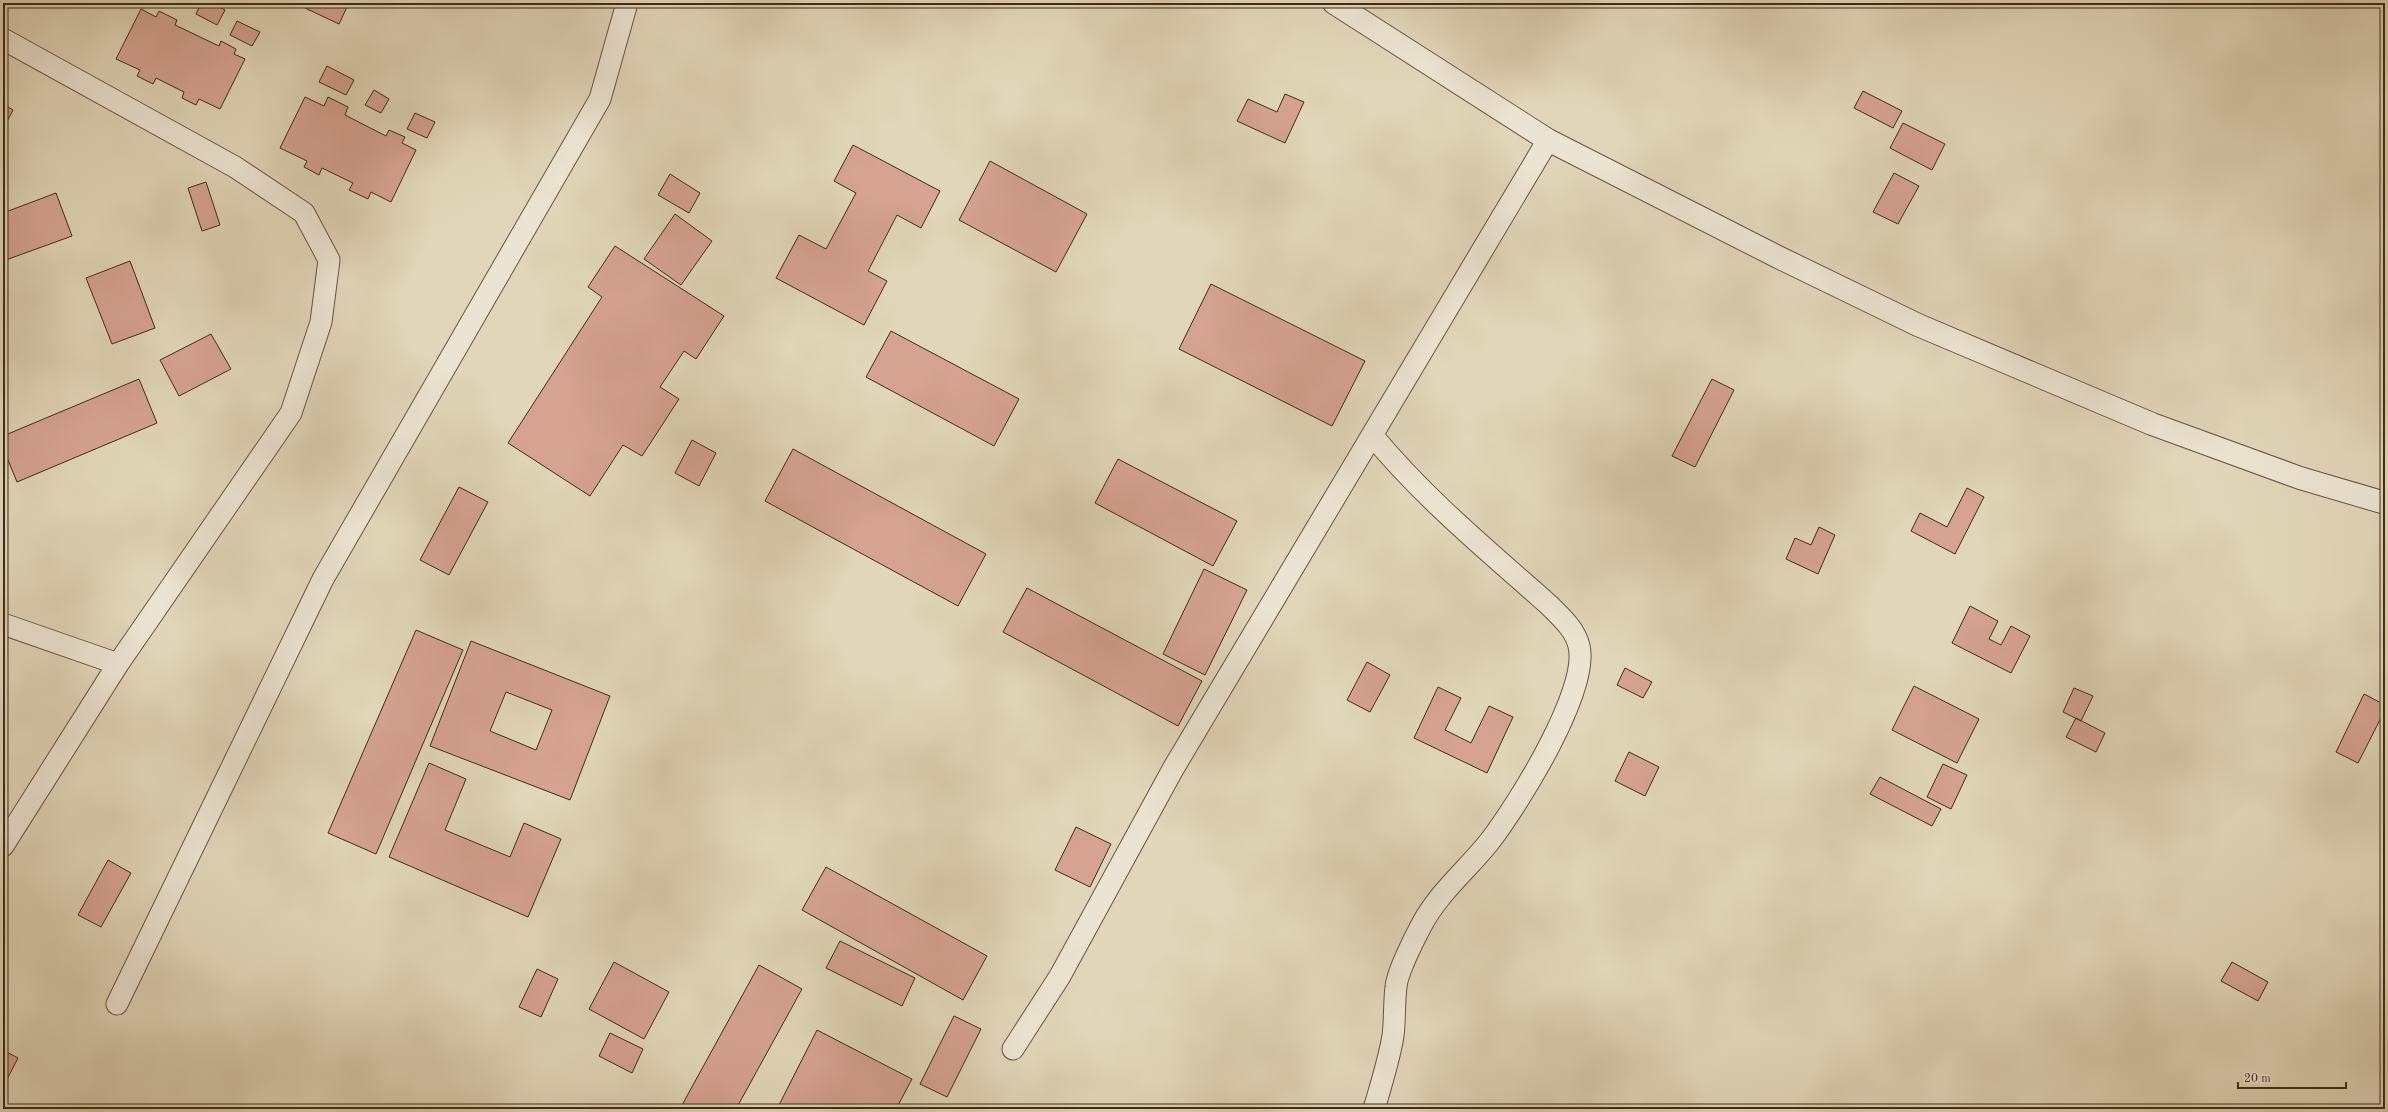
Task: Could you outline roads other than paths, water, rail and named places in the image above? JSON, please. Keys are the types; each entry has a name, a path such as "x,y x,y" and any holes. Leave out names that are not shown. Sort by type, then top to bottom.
{"street":[{"path":"1334,3 1548,140 1778,257 1918,325 2152,424 2300,478 2385,503"}],"lane":[{"path":"117,1004 323,579 600,99 627,3"},
{"path":"3,39 235,167 304,213 329,260 321,322 291,413 118,664 3,846"},
{"path":"1013,1049 1060,976 1172,769 1548,140"},
{"path":"1372,435 1403,473 1433,502 1555,611 1570,628 1580,647 1580,668 1565,713 1520,798 1489,841 1440,897 1421,925 1396,985 1393,1036 1374,1109"},
{"path":"3,624 118,664"}]}
